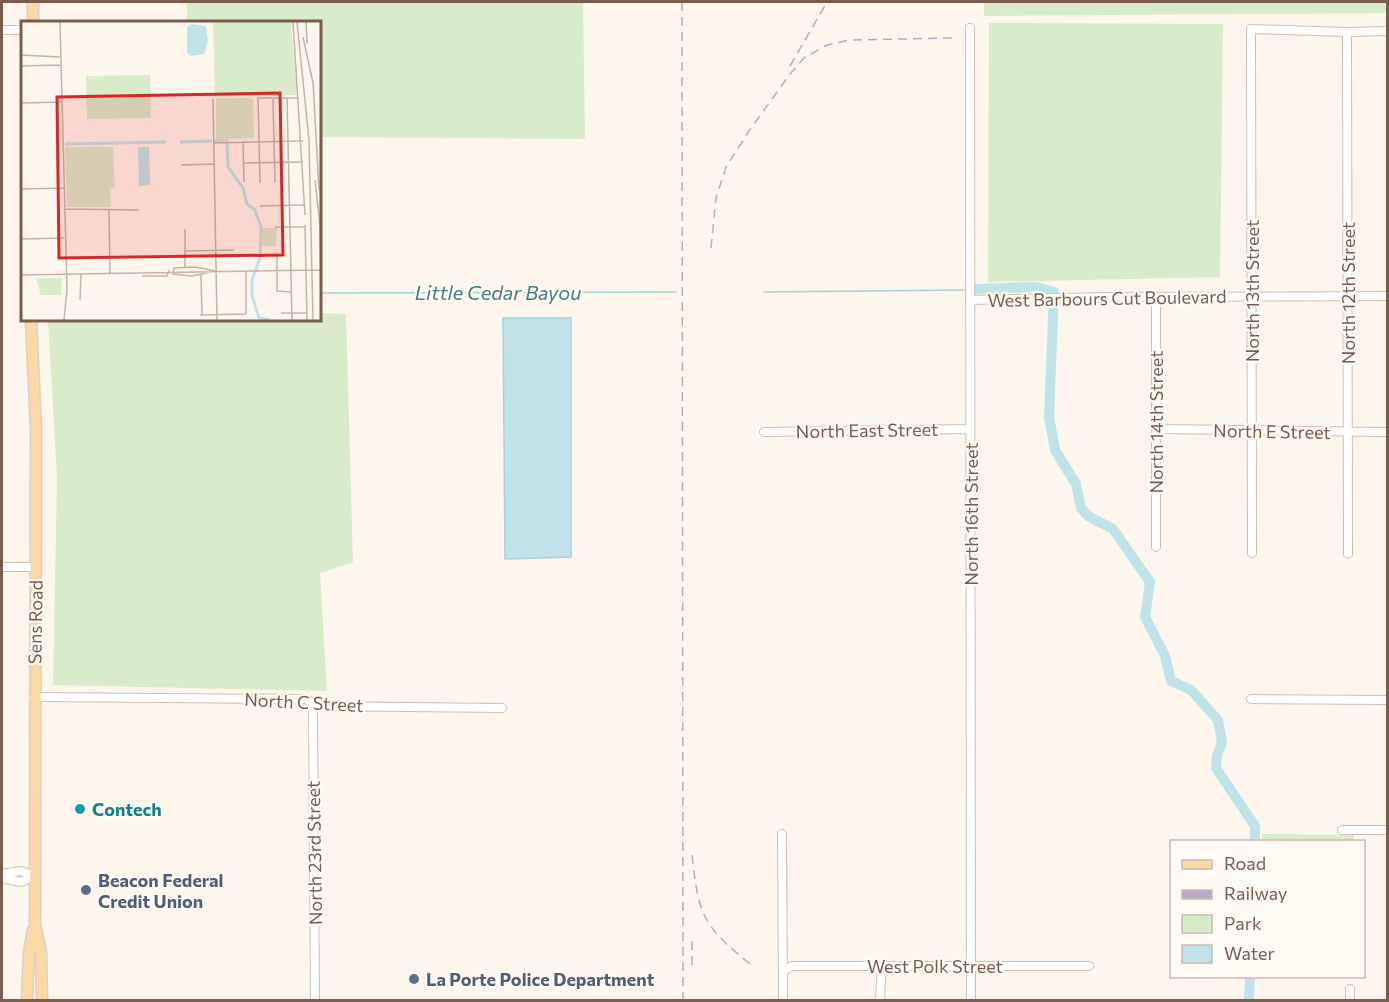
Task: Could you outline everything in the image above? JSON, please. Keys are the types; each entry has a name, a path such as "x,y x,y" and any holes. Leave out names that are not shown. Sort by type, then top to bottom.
{"main road":[{"path":"33,2 33,21"},
{"name":"Sens Road","path":"31,321 36,428 34,924"},
{"path":"27,1000 29,952 34,924"},
{"path":"34,924 40,952 42,1000"},
{"path":"29,952 40,952"}],"street":[{"name":"North 16th Street","path":"970,28 971,1000"},
{"name":"North 13th Street","path":"1252,553 1251,29 1347,32"},
{"path":"2,30 21,30"},
{"path":"1347,32 1388,31"},
{"name":"North 12th Street","path":"1347,32 1348,554"},
{"name":"West Barbours Cut Boulevard","path":"970,300 1388,296"},
{"name":"North 14th Street","path":"1156,297 1156,547"},
{"name":"North East Street","path":"764,432 970,429"},
{"name":"North E Street","path":"1156,429 1388,432"},
{"path":"2,567 36,567"},
{"name":"North C Street","path":"34,697 307,699 314,706 502,708"},
{"path":"1251,699 1388,700"},
{"name":"North 23rd Street","path":"314,706 315,1000"},
{"path":"1342,830 1388,830"},
{"path":"782,834 783,1000"},
{"path":"2,876 21,882 34,876"},
{"name":"West Polk Street","path":"783,971 792,966 1089,966"},
{"path":"880,1000 882,966"},
{"path":"1350,989 1350,1000"}],"green space":[{"path":"187,2 583,2 585,139 321,137 321,21 187,21"},
{"path":"984,2 1387,2 1388,13 984,16"},
{"path":"989,23 1223,24 1220,277 988,282"},
{"path":"321,313 346,314 353,562 320,573 327,691 53,685 57,478 48,321 321,321"},
{"path":"1262,834 1354,835 1353,840 1262,840"}],"water":[{"path":"503,318 571,318 571,557 505,559"}],"waterway":[{"name":"Little Cedar Bayou","path":"977,289 1036,287 1054,292 1049,417 1055,450 1076,484 1081,508 1088,516 1113,529 1150,582 1145,617 1165,656 1171,681 1191,690 1218,720 1222,742 1216,768 1255,826 1255,840"},
{"name":"Little Cedar Bayou","path":"764,292 964,290"},
{"name":"Little Cedar Bayou","path":"321,293 676,292"},
{"name":"Little Cedar Bayou","path":"1249,1000 1250,978"}],"railway":[{"path":"682,2 683,1000"},
{"path":"790,66 827,2"},
{"path":"711,248 716,198 726,167 749,131 804,58 827,45 849,40 953,38"},
{"path":"692,855 697,892 706,918 722,939 750,964"},
{"path":"692,938 692,965"}],"place":[{"name":"Contech","path":"80,809"},
{"name":"Beacon Federal Credit Union","path":"86,890"},
{"name":"La Porte Police Department","path":"414,979"}]}
